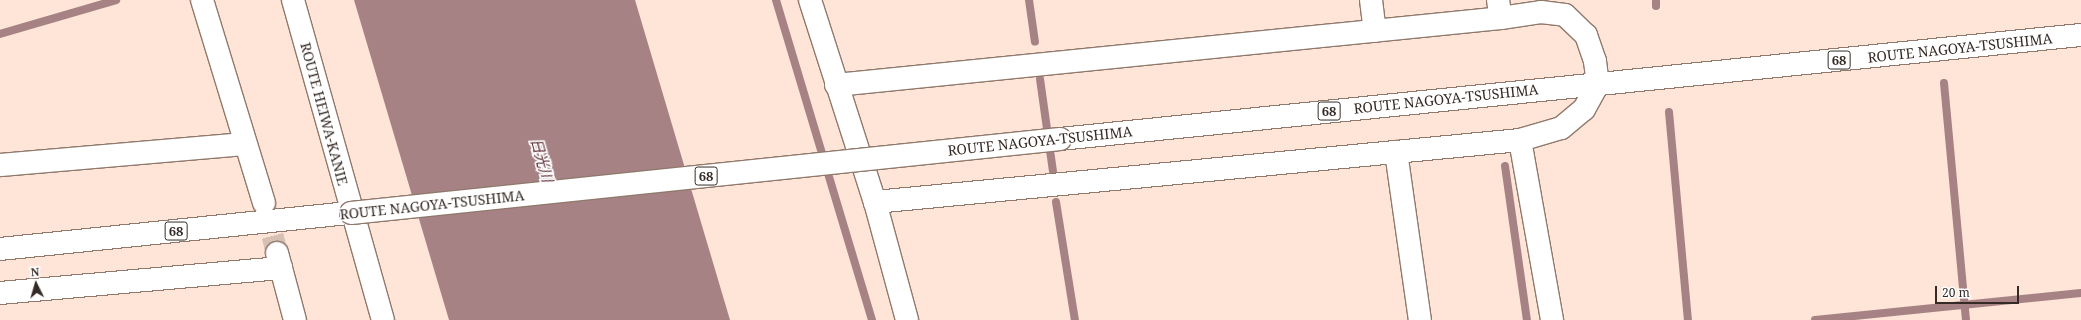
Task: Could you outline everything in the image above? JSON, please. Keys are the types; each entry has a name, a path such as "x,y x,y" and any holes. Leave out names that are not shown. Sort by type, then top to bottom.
{"street":[{"path":"202,0 264,203"},
{"name":"ROUTE HEIWA-KANIE","path":"293,0 351,213 383,320"},
{"path":"810,0 836,85 875,202 907,320"},
{"path":"1371,0 1376,31"},
{"path":"836,85 1376,31 1499,9 1565,15 1586,35 1595,61 1598,84 1584,109 1561,128 1520,140 875,202"},
{"name":"ROUTE NAGOYA-TSUSHIMA","path":"0,249 1060,138 2081,36"},
{"path":"1520,140 1552,320"},
{"path":"0,165 245,144"},
{"path":"1396,152 1420,320"},
{"path":"0,293 279,261 295,320"}],"water":[{"name":"日光川","path":"354,0 635,0 730,320 449,320"}],"waterway":[{"path":"0,34 116,0"},
{"path":"776,0 872,320"},
{"path":"1029,0 1035,42"},
{"path":"1656,0 1656,6"},
{"path":"1040,79 1053,171"},
{"path":"1944,83 1966,320"},
{"path":"1669,112 1688,320"},
{"path":"1505,166 1527,320"},
{"path":"1056,202 1075,320"},
{"path":"1815,320 2081,293"}],"tunnel":[{"path":"264,204 277,253"}]}
